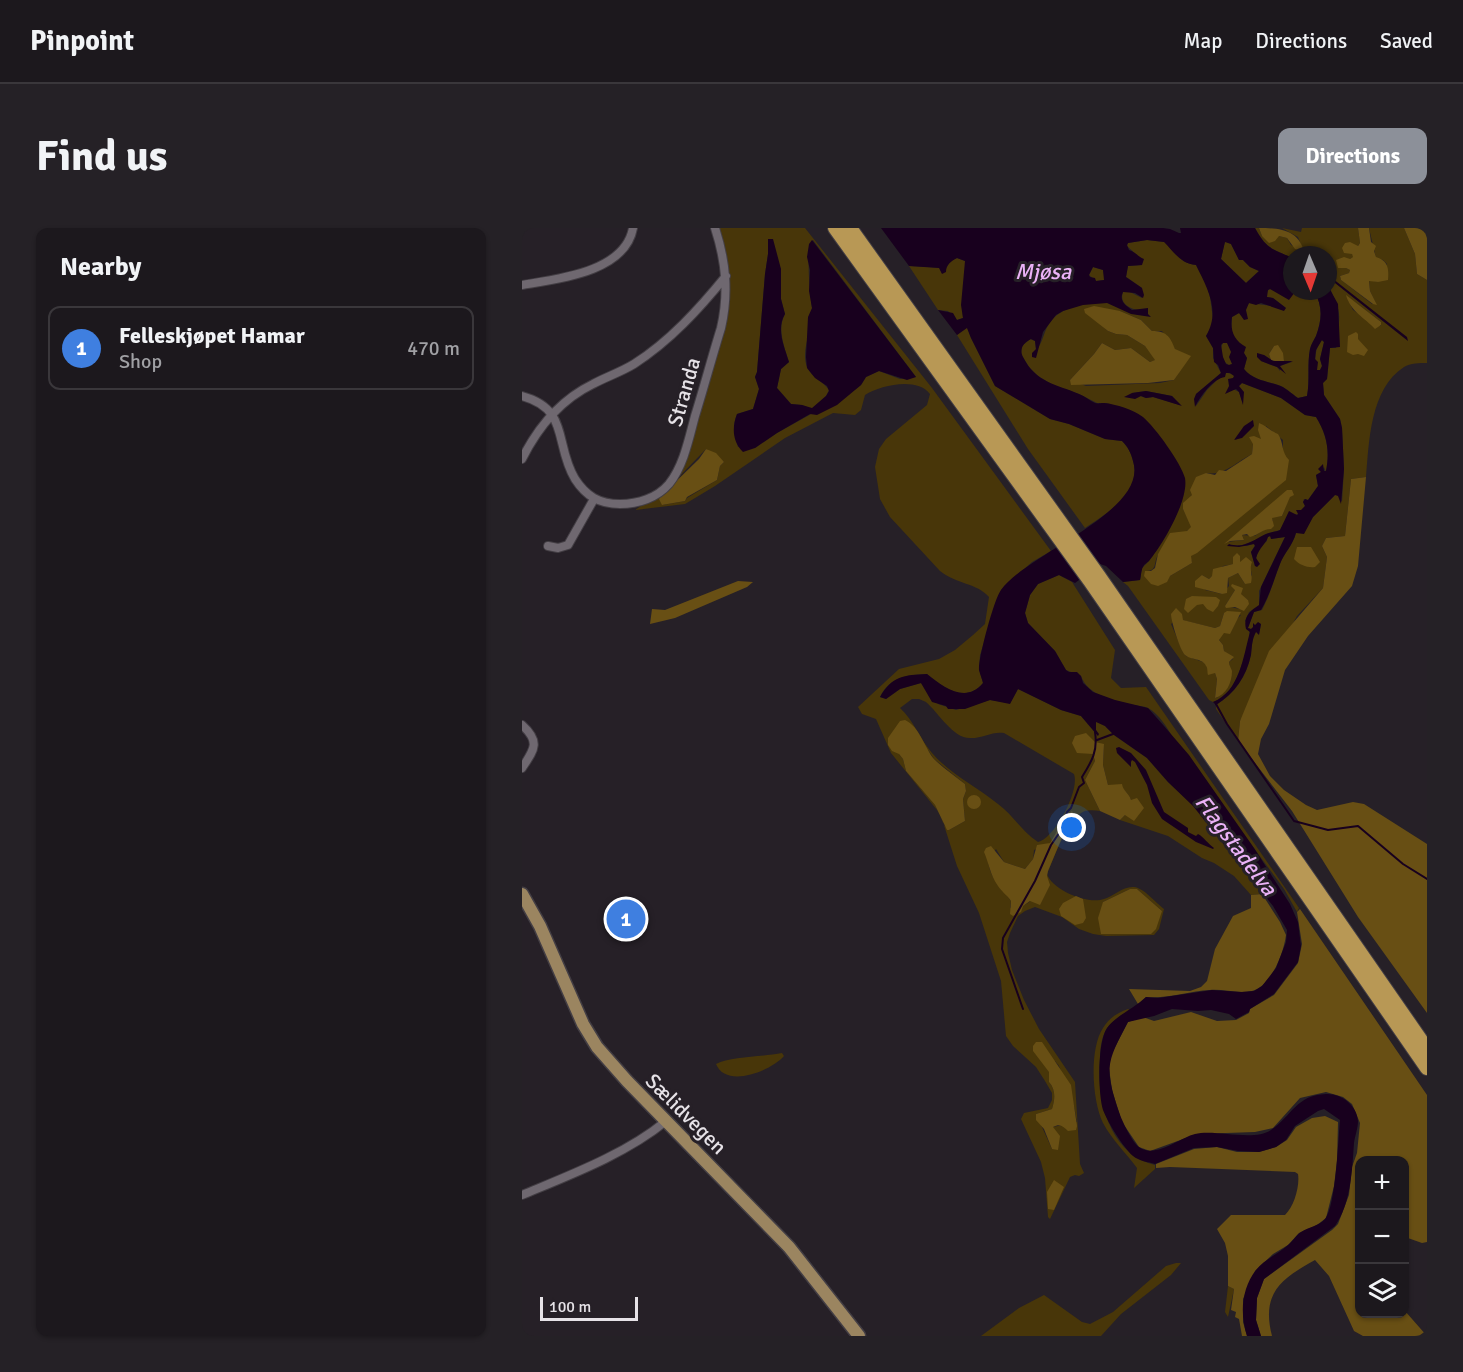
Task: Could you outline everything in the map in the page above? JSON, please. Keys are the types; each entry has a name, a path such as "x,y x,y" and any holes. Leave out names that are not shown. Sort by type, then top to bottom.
{"highway":[{"path":"824,228 875,273"},
{"path":"835,228 875,273 1427,1049"},
{"path":"850,228 875,273"},
{"path":"860,228 875,273"},
{"path":"1094,578 1427,1068"}],"main road":[{"name":"Sælidvegen","path":"522,894 544,935 583,1024 597,1047 616,1070 789,1247 859,1336"}],"street":[{"path":"522,285 553,280 613,260 626,247 633,228"},
{"name":"Stranda","path":"594,500 622,504 645,500 664,489 675,474 686,446 725,308 726,276 721,246 715,228"},
{"path":"522,459 534,436 552,412 580,391 634,364 658,346 694,313 726,276"},
{"path":"522,396 536,401 552,412 569,468 582,488 594,500 568,545 558,548 548,546"},
{"path":"522,724 535,747 522,768"},
{"path":"522,1195 565,1178 639,1141 666,1121"}],"shaded area":[{"path":"717,228 805,228 932,388 1051,551 1032,562 1001,590 980,655 979,669 983,683 976,689 962,693 955,692 947,689 927,674 919,674 899,678 884,690 880,697 886,699 900,689 921,683 938,704 956,710 990,700 1010,703 1018,689 1061,710 1081,716 1098,736 1096,721 1147,758 1193,805 1239,861 1262,894 1251,895 1234,876 1168,836 1120,820 1125,815 1131,800 1122,789 1108,785 1103,765 1104,744 1093,753 1095,761 1085,780 1100,811 1085,811 1073,821 1062,839 1047,874 1056,886 1080,898 1104,899 1126,888 1134,887 1146,893 1164,909 1159,929 1154,935 1093,934 1079,929 1062,917 1035,907 1018,916 1010,933 1007,942 1008,953 1024,1000 1039,1029 1075,1082 1080,1164 1084,1173 1070,1177 1050,1219 1041,1162 1021,1119 1024,1113 1048,1108 1052,1100 1052,1093 1036,1067 1013,1046 1006,1036 1001,981 979,913 957,866 944,825 949,830 965,821 963,799 966,791 965,784 934,759 928,750 899,754 906,771 937,810 891,753 876,719 862,714 858,707 899,669 939,659 955,650 985,624 989,597 979,589 953,579 940,571 890,517 880,499 875,467 879,449 886,439 927,405 930,394 924,389 908,384 872,391 865,395 861,410 855,415 833,413 785,438 685,504 635,510 669,487 682,470 728,313 729,272","holes":["813,240 916,377 900,379 879,371 866,377 856,389 777,433 755,448 738,447 734,430 737,414 753,409 759,389 755,377 768,254 781,269 781,299 785,314 781,332 789,362 781,369 777,388 791,404 812,409 829,390 809,371 805,360 812,315 809,252","706,449 724,462 720,466 717,480 685,501 662,505 674,482","912,699 919,699 926,702 952,730 964,737 1004,733 1074,774 1075,781 1070,801 1052,832 1038,842 1032,838 1003,808 939,761 900,708","1065,817 1051,863 1040,887 1028,903 1010,908 1011,901 993,877 988,859 996,849 1004,862 1025,869 1033,859 1034,850 1050,843","1130,889 1137,889 1162,911 1103,902","1055,1061 1074,1106 1077,1122 1053,1127 1052,1149 1036,1114 1052,1109 1054,1095 1049,1082 1049,1072"]},
{"path":"1255,228 1259,228 1262,236 1287,238 1293,246 1283,246 1283,254 1270,248"},
{"path":"1259,228 1282,230 1294,235 1302,246 1293,246 1287,238 1279,236 1275,241 1269,243 1262,236"},
{"path":"1282,228 1301,232 1302,228 1358,228 1360,243 1346,268 1350,270 1349,273 1340,276 1341,280 1372,304 1376,304 1370,291 1369,280 1378,282 1387,264 1376,258 1369,228 1404,228 1415,254 1417,274 1427,280 1427,363 1404,367 1384,389 1373,417 1366,477 1351,479 1345,536 1326,538 1322,546 1327,557 1323,588 1297,616 1240,721 1238,741 1216,709 1216,705 1229,695 1247,670 1254,636 1256,631 1259,634 1261,624 1251,629 1248,628 1254,612 1262,610 1282,560 1296,533 1304,533 1313,517 1335,495 1338,495 1342,502 1344,469 1342,428 1340,419 1324,395 1323,383 1327,379 1330,348 1336,348 1339,322 1335,300 1337,300 1337,284 1408,341 1337,282 1337,246 1302,246 1298,237","holes":["1348,300 1355,302 1381,322 1381,326 1366,319 1353,310"]},
{"path":"1358,228 1369,228 1371,242 1376,246 1374,251 1376,257 1385,263 1388,269 1388,280 1369,281 1370,291 1377,305 1341,280 1340,276 1349,273 1350,270 1338,268 1337,260 1353,257 1352,254 1344,253 1342,248 1345,243 1350,242 1358,246 1360,243"},
{"path":"1404,228 1427,228 1427,280 1417,274 1415,254"},
{"path":"1147,240 1165,242 1182,260 1196,265 1206,283 1213,319 1212,327 1206,336 1213,348 1213,358 1221,373 1196,394 1196,406 1207,390 1225,372 1234,375 1233,389 1239,392 1243,404 1239,386 1242,383 1281,398 1305,415 1316,417 1327,443 1326,472 1324,467 1316,475 1318,486 1308,500 1304,499 1305,506 1299,514 1288,516 1280,530 1243,545 1227,545 1247,546 1253,544 1255,545 1251,552 1255,566 1258,549 1267,541 1267,537 1271,536 1271,539 1285,537 1259,591 1259,606 1249,612 1245,621 1249,629 1248,643 1236,679 1226,696 1213,702 1209,700 1123,582 1140,580 1142,568 1156,550 1182,501 1172,455 1155,431 1138,414 1106,403 1097,403 1053,385 1038,376 1021,354 1022,346 1030,339 1035,341 1036,350 1051,321 1069,308 1102,302 1117,305 1140,315 1139,310 1128,307 1122,299 1123,292 1128,291 1142,298 1142,288 1126,277 1128,266 1142,265 1140,258 1127,246 1128,243","holes":["1120,311 1141,320 1152,331 1162,331 1185,363 1174,380 1160,383 1086,386 1070,380 1102,343 1115,350 1131,348 1150,362 1156,360 1145,346 1127,335 1108,331 1098,322","1146,391 1172,396 1180,405 1153,397 1146,398 1132,393","1266,426 1283,440 1283,454 1190,556 1192,563 1170,576 1145,571 1152,570 1163,549 1192,527 1183,509 1206,473 1224,470 1252,454 1253,444 1262,439","1292,490 1282,516 1271,517 1273,521 1255,536 1242,535 1244,540 1227,542","1243,560 1250,566 1252,575 1245,584 1238,573 1228,578 1229,586 1222,594 1205,590 1202,575 1209,579 1223,566 1240,563","1235,590 1248,600 1240,609 1225,606","1224,613 1241,615 1221,635 1219,640 1224,651 1233,659 1229,662 1231,676 1228,684 1224,692 1215,698 1217,679 1215,673 1203,662 1186,656 1171,624 1182,614 1182,620 1215,628 1220,626"]},
{"path":"1225,241 1231,244 1239,260 1243,260 1250,267 1259,271 1246,283 1221,259"},
{"path":"957,258 965,261 965,268 963,318 957,320 948,311 938,310 909,266 946,268 951,260"},
{"path":"1093,267 1103,270 1105,280 1096,281 1089,275"},
{"path":"1270,289 1283,291 1283,300 1318,300 1320,319 1310,349 1307,396 1298,398 1283,387 1256,378 1244,369 1247,358 1231,332 1232,317 1239,313 1241,315 1249,303 1286,308 1273,298 1266,297 1266,292","holes":["1274,346 1284,361 1292,362 1280,366 1280,371 1277,367 1261,361 1264,355 1271,360 1269,354"]},
{"path":"1346,295 1381,322 1381,325 1375,329 1354,310"},
{"path":"1094,306 1120,311 1141,320 1152,331 1167,335 1175,349 1191,356 1174,380 1071,385 1070,380 1102,343 1115,350 1131,348 1150,362 1155,360 1145,346 1127,335 1108,331 1085,313 1084,309"},
{"path":"967,327 995,386 1050,419 1105,439 1122,441 1129,450 1135,472 1128,492 1112,509 1085,528 1028,449 957,335"},
{"path":"1356,332 1358,339 1368,350 1364,356 1347,352 1348,336"},
{"path":"1321,340 1324,342 1320,359 1322,366 1320,370 1317,370 1316,354"},
{"path":"1227,342 1232,352 1232,364 1229,365 1221,352 1223,343"},
{"path":"1278,345 1283,353 1284,361 1271,360 1269,354 1274,346"},
{"path":"1259,423 1280,437 1289,460 1286,480 1191,556 1192,563 1170,576 1167,582 1158,586 1151,584 1144,576 1145,571 1155,568 1158,554 1170,533 1187,531 1191,527 1183,509 1183,503 1192,495 1190,490 1196,477 1206,473 1215,475 1219,470 1226,471 1252,454 1253,444 1249,437 1254,436 1261,439 1258,430"},
{"path":"706,449 716,453 724,462 720,466 717,480 687,497 685,501 662,505 659,499 661,496 699,459"},
{"path":"1366,477 1358,566 1352,586 1308,636 1285,670 1258,754 1270,776 1284,790 1306,805 1317,810 1353,802 1364,804 1427,844 1427,1013 1358,917 1292,811 1238,741 1240,721 1269,651 1323,588 1327,557 1322,546 1326,538 1345,536 1351,479"},
{"path":"1287,490 1292,490 1294,495 1290,497 1282,516 1272,518 1274,526 1271,529 1250,537 1247,534 1242,535 1244,540 1224,544"},
{"path":"1297,547 1311,547 1320,562 1315,567 1298,563 1294,559"},
{"path":"1237,553 1240,556 1240,562 1246,557 1252,562 1251,583 1245,584 1238,573 1228,578 1227,593 1222,594 1195,587 1195,581 1202,575 1209,579 1213,569 1233,564 1233,557"},
{"path":"1059,575 1072,582 1115,650 1111,678 1121,688 1146,687 1299,908 1297,912 1284,889 1159,717 1146,707 1096,693 1081,676 1066,670 1055,651 1028,623 1025,613 1030,595 1038,584"},
{"path":"738,581 753,582 747,587 675,618 650,624 652,609 665,610"},
{"path":"1232,584 1243,588 1241,594 1249,604 1244,611 1225,606 1235,590"},
{"path":"1192,596 1216,597 1220,600 1213,612 1203,604 1197,605 1188,613 1184,609 1186,599"},
{"path":"1176,608 1182,614 1183,620 1215,628 1220,626 1224,613 1227,611 1241,612 1230,634 1224,633 1219,640 1224,651 1234,657 1229,662 1232,671 1230,684 1215,698 1217,679 1215,673 1208,675 1204,663 1187,657 1181,647 1171,618"},
{"path":"905,720 918,732 934,759 965,784 966,791 963,799 965,821 949,830 935,805 906,771 903,759 888,745 888,738 900,721"},
{"path":"1086,733 1095,742 1104,744 1103,765 1108,785 1122,784 1131,800 1137,798 1144,808 1134,821 1125,815 1120,820 1100,811 1085,780 1095,761 1093,754 1077,753 1072,743 1075,736"},
{"path":"971,795 977,795 981,802 977,809 971,809 967,805 967,799"},
{"path":"1072,811 1075,817 1063,835 1048,871 1050,885 1040,905 1030,901 1023,906 1021,912 1013,916 1010,914 1011,901 999,888 991,873 984,852 986,848 991,846 1004,862 1025,869 1033,859 1037,845 1050,843 1065,817"},
{"path":"1130,889 1137,889 1162,911 1156,929 1151,934 1101,934 1098,918 1103,902"},
{"path":"1262,894 1286,935 1283,950 1271,976 1265,983 1252,991 1210,990 1146,997 1138,1004 1129,989 1190,991 1201,987 1207,981 1215,949 1233,916 1251,908 1251,895"},
{"path":"1076,896 1083,899 1086,918 1083,923 1075,925 1061,916 1059,909 1063,903"},
{"path":"1300,909 1427,1095 1427,1242 1422,1243 1409,1238 1409,1156 1356,1156 1360,1123 1352,1104 1343,1097 1326,1092 1300,1098 1273,1128 1255,1132 1197,1134 1150,1151 1139,1147 1122,1122 1112,1090 1109,1068 1111,1055 1128,1022 1143,1017 1154,1021 1191,1012 1217,1021 1236,1020 1249,1013 1250,1009 1274,995 1298,963 1302,944 1297,912"},
{"path":"1130,1010 1113,1022 1104,1033 1100,1050 1099,1074 1104,1107 1116,1137 1139,1159 1155,1165 1155,1169 1134,1188 1137,1168 1103,1123 1094,1089 1094,1061 1099,1037 1108,1021"},
{"path":"1036,1042 1042,1042 1071,1085 1077,1126 1076,1130 1068,1131 1058,1125 1053,1127 1060,1136 1058,1150 1052,1149 1044,1129 1036,1120 1036,1114 1052,1109 1054,1095 1049,1082 1049,1072 1033,1051"},
{"path":"782,1053 784,1056 778,1062 749,1075 729,1075 721,1071 716,1064 730,1059"},
{"path":"1325,1116 1338,1122 1334,1186 1326,1218 1299,1233 1288,1245 1273,1254 1255,1271 1243,1299 1243,1322 1247,1336 1242,1336 1239,1319 1235,1317 1236,1312 1231,1310 1234,1289 1228,1286 1228,1256 1225,1243 1217,1229 1231,1215 1285,1215 1296,1196 1298,1174 1295,1172 1156,1168 1156,1164 1194,1149 1217,1147 1237,1152 1259,1152 1276,1147 1287,1140 1296,1127 1312,1118"},
{"path":"1355,1159 1355,1318 1409,1318 1409,1316 1427,1336 1363,1336 1354,1331 1329,1276 1315,1260 1292,1274 1277,1289 1269,1309 1272,1336 1261,1336 1256,1320 1257,1298 1264,1279 1338,1224 1349,1195"},
{"path":"1054,1180 1064,1187 1054,1210 1048,1209 1047,1192"},
{"path":"1181,1263 1171,1275 1121,1314 1101,1336 981,1336 1019,1308 1044,1295 1082,1322 1090,1324 1113,1312 1166,1266"},
{"path":"1228,1286 1234,1289 1228,1317 1225,1312"}],"water":[{"path":"881,228 1163,228 1181,233 1180,228 1255,228 1267,245 1283,254 1283,297 1270,289 1267,297 1273,298 1286,308 1284,311 1261,303 1256,305 1249,303 1246,310 1248,319 1244,320 1239,313 1232,317 1232,331 1238,341 1246,347 1244,353 1247,358 1244,369 1251,376 1281,386 1298,398 1307,396 1310,349 1320,319 1318,300 1336,300 1338,304 1340,347 1330,348 1327,379 1323,383 1324,395 1340,419 1342,428 1344,469 1341,504 1338,496 1335,495 1313,517 1304,534 1296,533 1261,610 1254,612 1248,628 1253,627 1253,623 1261,624 1259,635 1256,632 1252,643 1246,670 1234,690 1216,705 1213,702 1222,697 1235,682 1250,632 1246,629 1246,618 1259,605 1261,587 1285,537 1271,539 1270,536 1268,537 1256,558 1260,564 1257,567 1251,552 1254,544 1239,547 1227,546 1229,544 1244,545 1268,533 1280,530 1289,511 1297,515 1296,510 1301,510 1305,506 1303,502 1305,499 1308,500 1318,486 1316,475 1321,472 1318,469 1323,464 1324,471 1326,471 1328,456 1325,436 1320,424 1316,417 1305,415 1281,398 1242,383 1239,386 1244,392 1243,405 1236,389 1225,394 1229,386 1228,379 1234,376 1230,373 1226,373 1225,377 1212,384 1195,407 1196,394 1221,373 1214,362 1213,348 1206,336 1212,318 1211,300 1196,265 1182,260 1164,242 1147,240 1127,245 1129,250 1144,259 1142,265 1128,266 1126,277 1142,288 1144,295 1143,298 1135,293 1123,292 1122,300 1132,310 1148,308 1148,314 1151,317 1131,314 1107,303 1083,305 1056,315 1043,332 1036,358 1032,357 1036,349 1035,341 1031,339 1024,344 1021,351 1028,366 1047,382 1095,403 1119,406 1143,417 1167,446 1185,478 1183,498 1174,521 1161,544 1143,566 1140,580 1123,582 1106,566 1100,564 1075,583 1059,575 1038,584 1030,595 1025,613 1028,623 1055,651 1066,670 1077,672 1083,683 1093,692 1148,708 1189,755 1254,848 1290,904 1298,922 1301,946 1298,962 1274,994 1250,1009 1249,1012 1236,1019 1229,1014 1211,1010 1172,1009 1128,1022 1110,1065 1111,1085 1122,1121 1139,1147 1152,1151 1195,1134 1254,1135 1263,1133 1271,1130 1301,1102 1316,1095 1332,1094 1342,1098 1351,1105 1357,1115 1358,1124 1350,1186 1340,1217 1335,1226 1264,1279 1257,1298 1256,1320 1261,1336 1247,1336 1243,1320 1243,1302 1247,1285 1263,1263 1290,1243 1299,1233 1320,1223 1329,1212 1334,1187 1340,1120 1324,1109 1295,1126 1286,1140 1276,1147 1259,1152 1217,1147 1194,1148 1155,1164 1133,1156 1112,1128 1101,1102 1099,1069 1101,1045 1107,1028 1146,997 1158,998 1212,990 1254,991 1262,986 1276,968 1286,942 1287,930 1273,906 1193,806 1147,758 1105,726 1096,722 1098,736 1081,716 1061,710 1018,689 1010,704 990,700 965,709 948,709 946,706 932,702 921,683 900,689 886,699 880,697 889,685 899,678 919,674 927,674 947,688 962,693 976,689 983,683 979,670 981,654 1001,590 1035,561 1083,531 1105,514 1123,497 1133,480 1133,461 1128,448 1122,441 1105,439 1050,419 995,386 967,328 957,335 938,310 953,313 957,320 963,318 961,305 965,261 955,259 942,274 939,268 909,266","holes":["1225,242 1231,244 1239,260 1243,260 1250,267 1259,271 1246,283 1221,259","1093,267 1103,270 1104,280 1096,281 1095,278 1090,277","1322,340 1324,342 1320,359 1322,366 1320,370 1317,370 1316,350","1227,343 1231,352 1229,357 1232,364 1226,364 1221,345"]},
{"path":"768,239 773,239 781,269 781,299 785,314 781,332 789,362 781,369 777,388 791,404 812,408 829,391 827,386 815,378 807,368 808,317 812,308 807,257 812,240 916,377 907,380 879,371 866,377 861,385 837,405 817,415 810,414 755,448 743,452 735,439 734,424 737,414 753,409 759,389 755,377"},
{"path":"1337,282 1407,337 1408,341 1337,285"},
{"path":"1257,353 1273,361 1293,361 1280,366 1286,374 1277,367 1261,361"},
{"path":"1146,391 1172,396 1182,406 1153,397 1141,396 1135,399 1124,397"},
{"path":"1253,420 1254,426 1242,438 1234,440 1244,426"},
{"path":"1119,747 1131,753 1146,770 1164,812 1188,828 1188,832 1196,836 1200,835 1213,849 1196,842 1162,819 1152,803 1147,785 1135,762 1132,760 1131,767 1117,753 1116,748"}],"waterway":[{"path":"1216,704 1227,724 1294,821 1328,830 1358,826 1403,864 1427,879"},
{"path":"1023,1009 1002,949 1003,938 1035,881 1051,845 1064,826 1067,812 1071,808 1079,787 1084,783 1082,777 1095,750 1095,732"},
{"path":"1097,740 1113,734"}],"place":[{"name":"Felleskjøpet Hamar","path":"626,919"}],"water label":[{"name":"Mjøsa","path":"1043,271"},
{"name":"Flagstadelva","path":"1236,845"}]}
